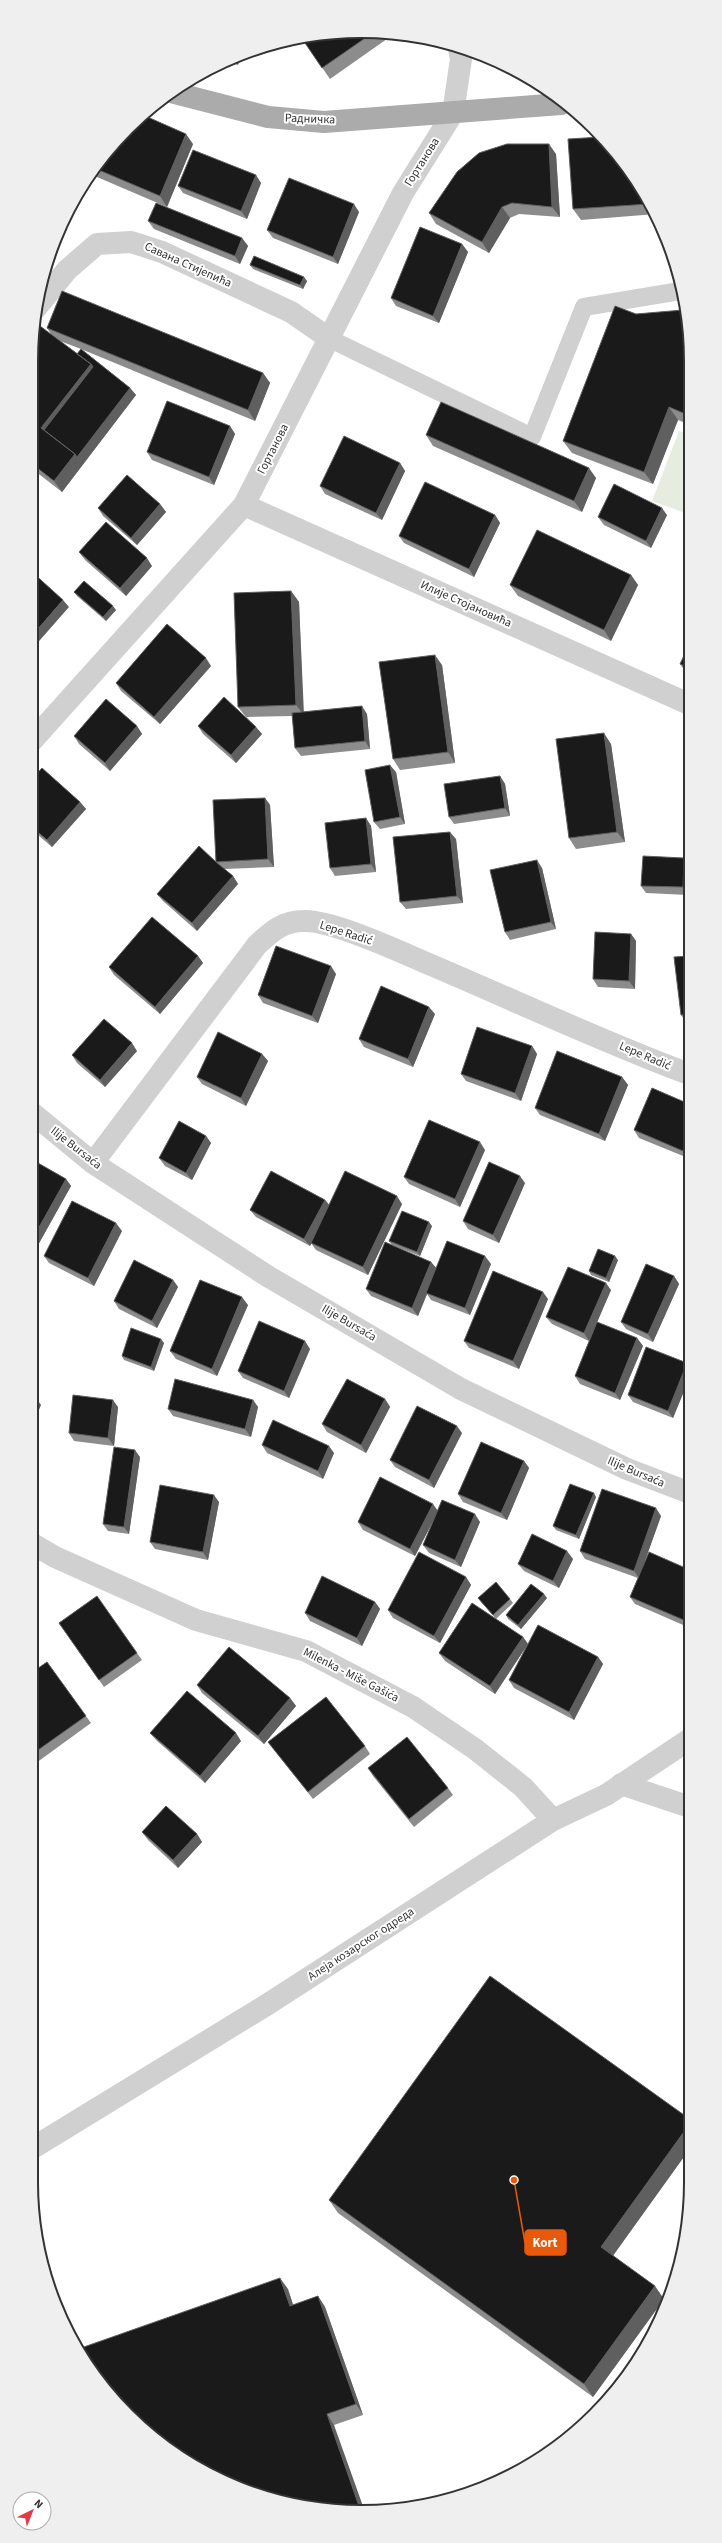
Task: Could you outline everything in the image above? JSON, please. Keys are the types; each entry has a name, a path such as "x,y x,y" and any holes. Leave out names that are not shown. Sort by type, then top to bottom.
{"main road":[{"name":"Радничка","path":"179,94 268,117 324,122 557,104"}],"street":[{"path":"453,113 461,59 460,53"},
{"name":"Гортанова","path":"38,734 244,504 330,339 403,193 453,113"},
{"name":"Савана Стијепића","path":"44,298 67,270 97,244 131,242 162,252 291,312 330,339"},
{"name":"Илије Стојановића","path":"244,504 684,702"},
{"name":"Lepe Radić","path":"93,1163 257,944 276,927 289,922 305,920 336,928 394,949 684,1072"},
{"name":"Ilije Bursaća","path":"38,1118 93,1163 269,1277 461,1389 627,1469 684,1491"},
{"name":"Milenka - Miše Gašića","path":"38,1548 55,1557 196,1620 306,1651 413,1707 475,1749 523,1787 553,1820"},
{"name":"Алеја козарског одреда","path":"38,2145 268,2004 553,1820 606,1795 684,1743"},
{"path":"621,1784 684,1805"}],"lane":[{"path":"330,339 532,437 584,307 676,292"}],"shaded area":[{"path":"679,431 684,433 684,513 652,501"}],"building":[{"path":"365,38 322,68 305,43"},
{"path":"149,117 186,134 160,196 100,171 118,148"},
{"path":"593,137 617,164 643,204 573,209 568,139"},
{"path":"507,144 549,144 552,207 512,203 502,207 482,242 429,213 457,172 479,153"},
{"path":"193,150 256,175 241,211 178,186"},
{"path":"289,178 354,204 333,257 267,230"},
{"path":"156,203 242,238 235,256 148,221"},
{"path":"420,227 462,244 433,316 391,298"},
{"path":"254,256 304,277 300,285 250,265"},
{"path":"62,291 263,373 248,410 47,328"},
{"path":"615,306 636,314 680,310 683,340 684,413 669,407 644,472 563,441"},
{"path":"40,326 91,364 41,428 75,454 54,481 38,468 38,361"},
{"path":"81,349 130,388 77,457 44,430 93,367 77,354"},
{"path":"167,401 230,426 209,477 147,452"},
{"path":"441,402 589,468 574,501 426,435"},
{"path":"344,436 400,463 376,513 320,486"},
{"path":"127,475 160,504 131,538 98,508"},
{"path":"425,482 495,515 469,569 399,536"},
{"path":"614,484 662,508 646,541 598,517"},
{"path":"106,522 147,558 120,588 79,552"},
{"path":"537,530 631,575 604,630 510,585"},
{"path":"38,577 63,600 38,629"},
{"path":"84,581 113,606 103,617 74,592"},
{"path":"291,591 296,705 238,707 234,593"},
{"path":"167,624 206,658 154,717 116,683"},
{"path":"435,655 448,752 393,759 379,662"},
{"path":"684,656 684,666 680,664"},
{"path":"224,697 256,727 231,755 198,726"},
{"path":"106,699 137,726 105,763 74,736"},
{"path":"362,706 365,741 295,748 292,713"},
{"path":"604,733 617,832 569,838 556,739"},
{"path":"390,765 400,817 374,822 365,770"},
{"path":"42,768 80,802 47,840 38,832 38,772"},
{"path":"500,776 505,808 449,817 444,784"},
{"path":"265,798 268,859 216,862 213,800"},
{"path":"366,818 371,864 330,868 325,823"},
{"path":"450,832 457,896 400,902 393,837"},
{"path":"199,846 233,876 192,923 157,894"},
{"path":"643,856 684,858 683,887 641,886"},
{"path":"537,860 551,922 505,932 490,870"},
{"path":"152,917 198,956 155,1007 109,967"},
{"path":"595,932 631,934 629,981 593,979"},
{"path":"276,946 331,966 312,1016 258,995"},
{"path":"684,956 684,1015 681,1015 674,957"},
{"path":"381,986 429,1007 408,1059 359,1039"},
{"path":"104,1019 132,1043 100,1080 72,1055"},
{"path":"477,1027 532,1046 515,1093 461,1074"},
{"path":"218,1032 262,1054 241,1098 197,1077"},
{"path":"557,1051 622,1077 599,1134 535,1108"},
{"path":"652,1088 684,1102 683,1151 634,1130"},
{"path":"429,1120 480,1142 455,1199 404,1177"},
{"path":"179,1121 206,1136 186,1173 159,1158"},
{"path":"489,1162 520,1176 493,1235 463,1221"},
{"path":"38,1163 66,1179 38,1229"},
{"path":"271,1171 325,1200 304,1239 250,1210"},
{"path":"345,1171 397,1196 363,1267 311,1243"},
{"path":"72,1201 116,1223 88,1278 44,1256"},
{"path":"402,1211 429,1222 417,1252 389,1241"},
{"path":"447,1241 485,1256 465,1308 426,1293"},
{"path":"385,1242 431,1262 412,1308 366,1289"},
{"path":"598,1249 615,1256 606,1278 589,1271"},
{"path":"134,1260 173,1280 152,1321 114,1301"},
{"path":"646,1264 674,1276 648,1334 621,1322"},
{"path":"568,1267 606,1283 584,1333 546,1317"},
{"path":"493,1271 543,1292 513,1361 464,1341"},
{"path":"200,1280 242,1297 212,1369 170,1351"},
{"path":"259,1321 305,1341 284,1391 238,1371"},
{"path":"597,1322 637,1338 615,1393 575,1376"},
{"path":"131,1328 161,1339 151,1367 122,1356"},
{"path":"646,1347 684,1362 684,1371 668,1411 628,1395"},
{"path":"175,1379 253,1400 245,1429 168,1409"},
{"path":"347,1379 385,1399 361,1445 322,1424"},
{"path":"73,1395 113,1400 108,1438 69,1433"},
{"path":"417,1406 457,1426 429,1480 390,1460"},
{"path":"273,1420 329,1446 318,1471 262,1445"},
{"path":"481,1442 524,1461 501,1513 458,1494"},
{"path":"114,1447 135,1450 124,1527 103,1524"},
{"path":"380,1477 433,1504 410,1549 358,1522"},
{"path":"570,1484 594,1493 576,1535 553,1526"},
{"path":"160,1485 214,1495 203,1552 150,1542"},
{"path":"602,1489 656,1508 634,1571 580,1551"},
{"path":"442,1500 475,1514 455,1560 423,1545"},
{"path":"532,1534 567,1551 553,1581 518,1564"},
{"path":"419,1552 466,1577 434,1636 388,1610"},
{"path":"649,1552 684,1567 684,1620 630,1597"},
{"path":"322,1576 375,1602 357,1638 305,1613"},
{"path":"496,1582 510,1599 493,1615 478,1598"},
{"path":"531,1584 544,1594 518,1625 506,1615"},
{"path":"97,1596 137,1653 99,1680 59,1623"},
{"path":"472,1603 523,1637 490,1686 439,1653"},
{"path":"538,1625 598,1657 569,1712 509,1680"},
{"path":"229,1647 290,1698 258,1736 197,1685"},
{"path":"47,1662 86,1716 38,1750 38,1668"},
{"path":"187,1691 236,1733 200,1776 150,1733"},
{"path":"326,1697 365,1746 308,1792 268,1742"},
{"path":"407,1737 448,1788 409,1819 368,1768"},
{"path":"166,1806 197,1834 173,1860 142,1832"},
{"path":"490,1976 684,2115 684,2132 601,2247 655,2286 584,2384 329,2200"},
{"path":"280,2278 290,2306 318,2296 356,2404 327,2414 359,2505 319,2502 277,2494 237,2480 199,2462 148,2425 118,2395 83,2347"}],"place":[{"name":"Kort","path":"514,2180"}]}
